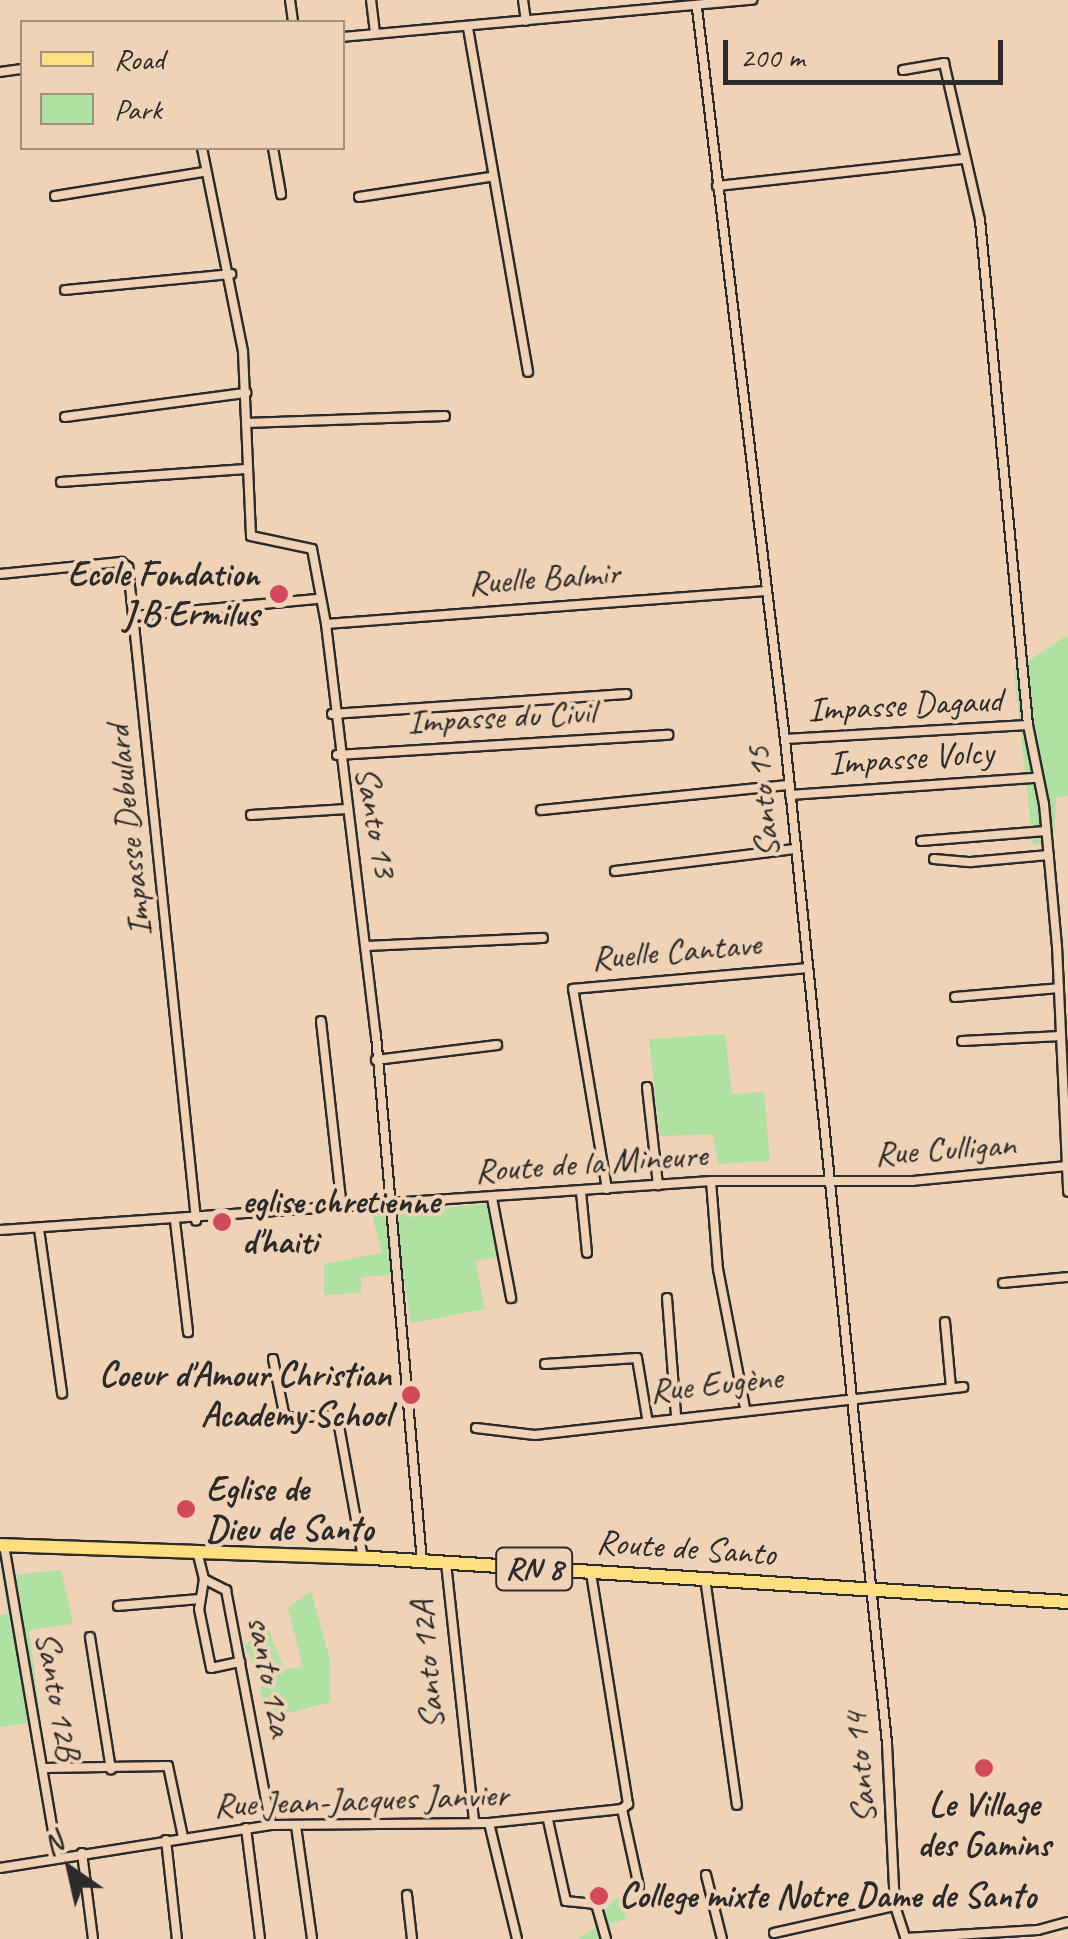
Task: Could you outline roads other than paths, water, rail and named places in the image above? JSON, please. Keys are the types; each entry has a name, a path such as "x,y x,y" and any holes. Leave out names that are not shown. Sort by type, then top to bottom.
{"main road":[{"name":"Route de Santo","path":"2,1545 446,1562 1068,1602"}],"street":[{"path":"372,0 376,34"},
{"path":"523,0 526,21"},
{"path":"345,36 697,8 752,0"},
{"name":"Santo 15","path":"697,8 785,739 870,1592"},
{"path":"468,28 490,177 528,372"},
{"path":"903,70 944,63 980,220 1028,725 1046,831 1059,988 1064,1002 1061,1036 1068,1192"},
{"name":"Santo 13","path":"202,150 204,172 231,274 246,392 246,469 253,539 312,549 326,624 332,714 376,1060 422,1562"},
{"path":"273,150 280,194"},
{"path":"717,186 963,159"},
{"path":"55,196 204,172"},
{"path":"360,197 490,177"},
{"path":"65,290 231,274"},
{"path":"65,417 246,392"},
{"path":"246,423 445,416"},
{"path":"62,482 246,469"},
{"name":"Impasse Debulard","path":"0,574 122,562 134,616 196,1220"},
{"name":"Ruelle Balmir","path":"326,624 766,591"},
{"path":"134,616 319,599"},
{"path":"332,714 626,694"},
{"name":"Impasse Dagaud","path":"785,739 1028,725"},
{"name":"Impasse du Civil","path":"337,755 668,735"},
{"name":"Impasse Volcy","path":"541,810 789,790 1036,778"},
{"path":"252,815 347,809"},
{"path":"921,841 1046,831"},
{"path":"615,871 795,849"},
{"path":"934,858 971,862 1048,855"},
{"path":"364,946 542,938"},
{"name":"Ruelle Cantave","path":"607,1189 574,989 807,968"},
{"path":"954,997 1059,988"},
{"path":"321,1021 342,1209"},
{"path":"962,1042 1061,1036"},
{"path":"376,1060 498,1045"},
{"path":"647,1087 658,1185"},
{"name":"Rue Culligan","path":"827,1178 912,1181 1067,1166"},
{"name":"Route de la Mineure","path":"0,1230 196,1220 711,1181 827,1178"},
{"path":"711,1181 720,1282 745,1408"},
{"path":"581,1192 587,1253"},
{"path":"492,1198 511,1298"},
{"path":"175,1221 188,1332"},
{"path":"39,1229 62,1393"},
{"path":"1003,1283 1068,1277"},
{"path":"666,1298 676,1415"},
{"path":"946,1322 951,1388"},
{"path":"545,1364 637,1358 646,1418"},
{"path":"274,1360 285,1418 337,1415 362,1558"},
{"name":"Rue Eugène","path":"476,1428 535,1435 646,1418 963,1387"},
{"name":"Santo 12B","path":"2,1545 57,1856"},
{"name":"santo 12a","path":"197,1551 204,1579 226,1590 271,1824"},
{"name":"Santo 12A","path":"446,1562 474,1822"},
{"path":"591,1572 628,1804 622,1809 640,1887"},
{"path":"704,1578 737,1805"},
{"path":"204,1579 199,1599 211,1668 240,1662"},
{"name":"Santo 14","path":"870,1592 896,1906 906,1939"},
{"path":"118,1606 199,1599"},
{"path":"90,1636 110,1769"},
{"path":"43,1768 168,1766 184,1837"},
{"name":"Rue Jean-Jacques Janvier","path":"0,1868 271,1824 488,1823 548,1820 622,1809"},
{"path":"548,1820 566,1901 596,1904 606,1939"},
{"path":"488,1823 517,1939"},
{"path":"296,1826 312,1939"},
{"path":"246,1828 260,1939"},
{"path":"166,1840 178,1939"},
{"path":"82,1853 93,1939"},
{"path":"706,1876 722,1939"},
{"path":"407,1895 412,1939"},
{"path":"774,1933 896,1906"},
{"path":"906,1939 1068,1922"}],"place":[{"name":"Ecole Fondation J.B Ermilus","path":"279,594"},
{"name":"eglise chretienne d'haiti","path":"222,1222"},
{"name":"Coeur d'Amour Christian Academy School","path":"411,1395"},
{"name":"Eglise de Dieu de Santo","path":"186,1509"},
{"name":"Le Village des Gamins","path":"984,1768"},
{"name":"College mixte Notre Dame de Santo","path":"599,1896"}]}
